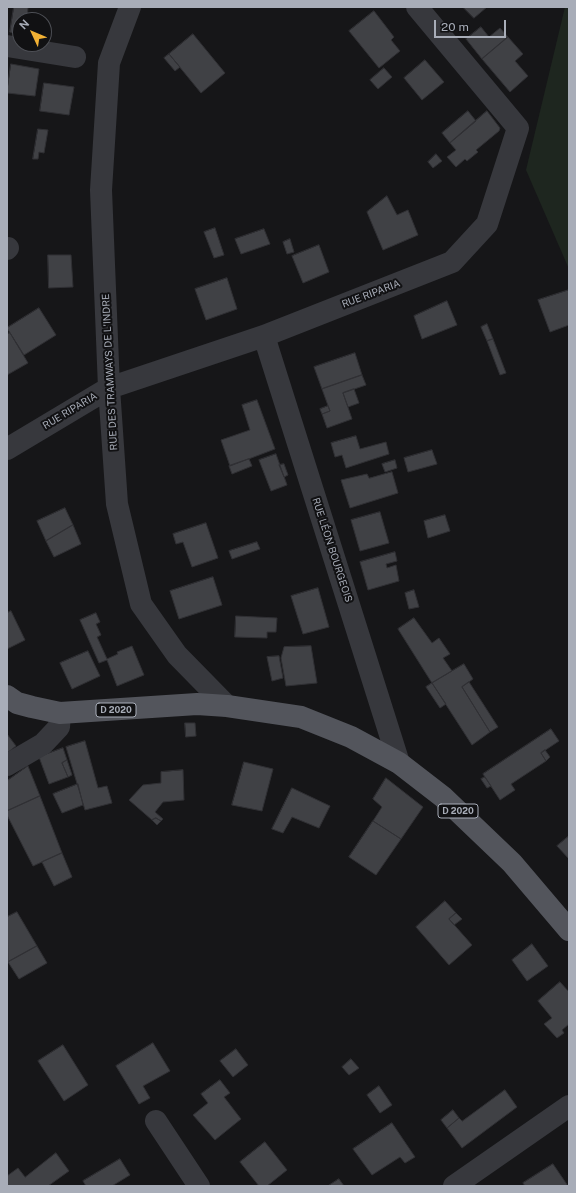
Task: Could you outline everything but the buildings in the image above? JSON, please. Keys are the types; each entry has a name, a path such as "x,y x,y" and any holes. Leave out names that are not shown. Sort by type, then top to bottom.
{"main road":[{"name":"D 2020","path":"7,696 17,703 60,713 197,704 227,706 301,717 351,737 399,763 443,797 512,863 569,930"}],"street":[{"name":"RUE DES TRAMWAYS DE L'INDRE","path":"130,7 109,63 101,190 109,388 117,504 140,604 177,656 227,706"},
{"name":"RUE RIPARIA","path":"7,449 109,388 264,336 452,262 487,224 518,128 417,7"},
{"path":"7,46 75,57"},
{"name":"RUE LÉON BOURGEOIS","path":"264,336 399,763"},
{"path":"7,765 43,744 59,727 60,713"},
{"path":"461,1184 569,1106"},
{"path":"156,1120 199,1186"}],"shaded area":[{"path":"565,7 569,7 569,269 526,170"}]}
